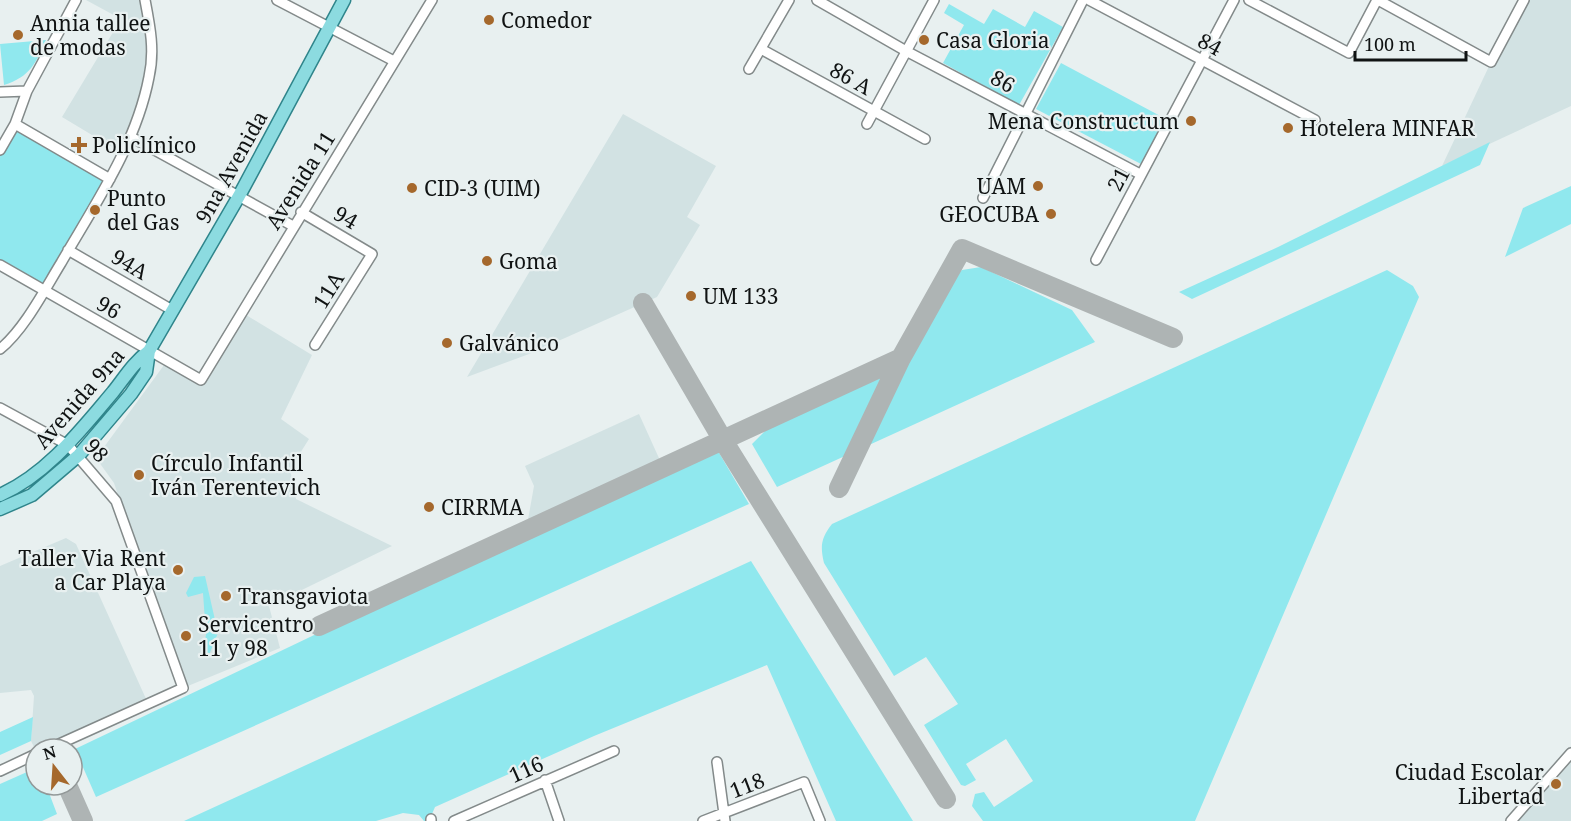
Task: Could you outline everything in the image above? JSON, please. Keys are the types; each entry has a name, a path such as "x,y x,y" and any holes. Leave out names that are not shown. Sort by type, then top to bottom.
{"main road":[{"name":"9na Avenida","path":"149,351 239,196 344,0"},
{"name":"Avenida 9na","path":"0,495 30,480 68,445 115,390 134,362 149,351"},
{"name":"Avenida 9na","path":"0,509 32,495 79,455 136,387 147,370 149,351"}],"street":[{"path":"0,150 15,124 27,91 76,0"},
{"path":"0,349 9,342 44,290 110,179 131,137 141,109 152,57 153,46 145,0"},
{"path":"277,0 394,61"},
{"name":"Avenida 11","path":"201,380 432,0"},
{"path":"749,69 789,0"},
{"name":"86","path":"817,0 906,51 1140,174"},
{"path":"867,124 934,0"},
{"path":"983,198 1083,0"},
{"name":"84","path":"1089,0 1202,57"},
{"name":"84","path":"1098,0 1316,118"},
{"name":"21","path":"1096,260 1234,0"},
{"path":"1249,0 1349,53 1378,0 1491,62 1520,1"},
{"name":"86 A","path":"761,49 925,139"},
{"path":"0,92 27,91"},
{"path":"15,124 110,179"},
{"path":"131,137 293,226"},
{"name":"94","path":"302,213 372,254"},
{"name":"94A","path":"68,250 172,310"},
{"name":"11A","path":"315,345 372,254"},
{"name":"96","path":"0,265 201,380"},
{"name":"98","path":"0,408 68,445 79,455 116,501 183,688 75,737"},
{"name":"116","path":"454,821 614,751"},
{"path":"1511,821 1571,753"},
{"path":"0,771 24,760"},
{"path":"717,762 725,817"},
{"path":"545,780 559,821"},
{"name":"118","path":"703,821 725,817 804,782 820,821"}],"shaded area":[{"path":"86,0 145,0 150,77 122,153 62,117 121,19"},
{"path":"1524,0 1571,0 1571,106 1442,166 1491,62"},
{"path":"949,4 984,24 993,9 1025,27 1034,11 1063,27 1019,105 943,63 964,25 944,13"},
{"path":"46,40 31,68 20,78 4,85 0,44"},
{"path":"1061,63 1166,119 1141,164 1036,109"},
{"path":"623,114 716,166 687,217 700,225 657,297 529,354 467,377"},
{"path":"15,124 110,179 44,290 0,265 0,150"},
{"path":"1490,142 1480,165 1192,299 1179,292 1278,247"},
{"path":"1571,186 1571,224 1505,257 1523,208"},
{"path":"981,267 1072,310 1095,342 777,487 752,444 769,427 912,357 953,277 962,270"},
{"path":"1387,270 1413,286 1419,297 1195,821 983,821 972,806 975,794 984,792 994,807 1033,781 1006,739 966,764 976,780 965,786 961,785 924,725 958,704 926,657 894,676 824,563 822,542 828,529 832,524"},
{"path":"241,312 312,355 281,419 309,439 290,469 296,499 392,546 269,606 280,648 183,688 114,483 96,458 167,361 200,380"},
{"path":"639,414 663,467 526,531 534,486 525,466"},
{"path":"718,451 749,504 96,797 84,770 84,745 442,574"},
{"path":"66,538 76,544 147,701 67,737 31,737 34,696 31,690 0,693 0,566"},
{"path":"751,561 913,821 836,821 767,665 594,736 435,807 429,821 424,821 419,815 403,813 376,821 184,821"},
{"path":"205,576 218,633 208,657 201,656 206,635 203,593 188,597 186,593 194,577"},
{"path":"33,717 31,737 24,737 24,744 0,755 0,732"},
{"name":"Ciudad Escolar Libertad","path":"1571,746 1571,821 1510,821"},
{"path":"24,773 24,797 51,797 57,814 42,821 0,821 0,784"}],"taxiway":[{"path":"839,488 901,358 962,249 1173,338"},
{"path":"643,303 724,442 946,799"},
{"path":"319,626 901,358"},
{"path":"72,797 83,821"}],"place":[{"name":"Comedor","path":"489,20"},
{"name":"Annia tallee de modas","path":"18,35"},
{"name":"Casa Gloria","path":"924,40"},
{"name":"Mena Constructum","path":"1191,121"},
{"name":"Hotelera MINFAR","path":"1288,128"},
{"name":"Policlínico","path":"79,145"},
{"name":"UAM","path":"1038,186"},
{"name":"CID-3 (UIM)","path":"412,188"},
{"name":"Punto del Gas","path":"95,210"},
{"name":"GEOCUBA","path":"1051,214"},
{"name":"Goma","path":"487,261"},
{"name":"UM 133","path":"691,296"},
{"name":"Galvánico","path":"447,343"},
{"name":"Círculo Infantil Iván Terentevich","path":"139,475"},
{"name":"CIRRMA","path":"429,507"},
{"name":"Taller Via Rent a Car Playa","path":"178,570"},
{"name":"Transgaviota","path":"226,596"},
{"name":"Servicentro 11 y 98","path":"186,636"},
{"name":"Ciudad Escolar Libertad","path":"1556,784"}]}
